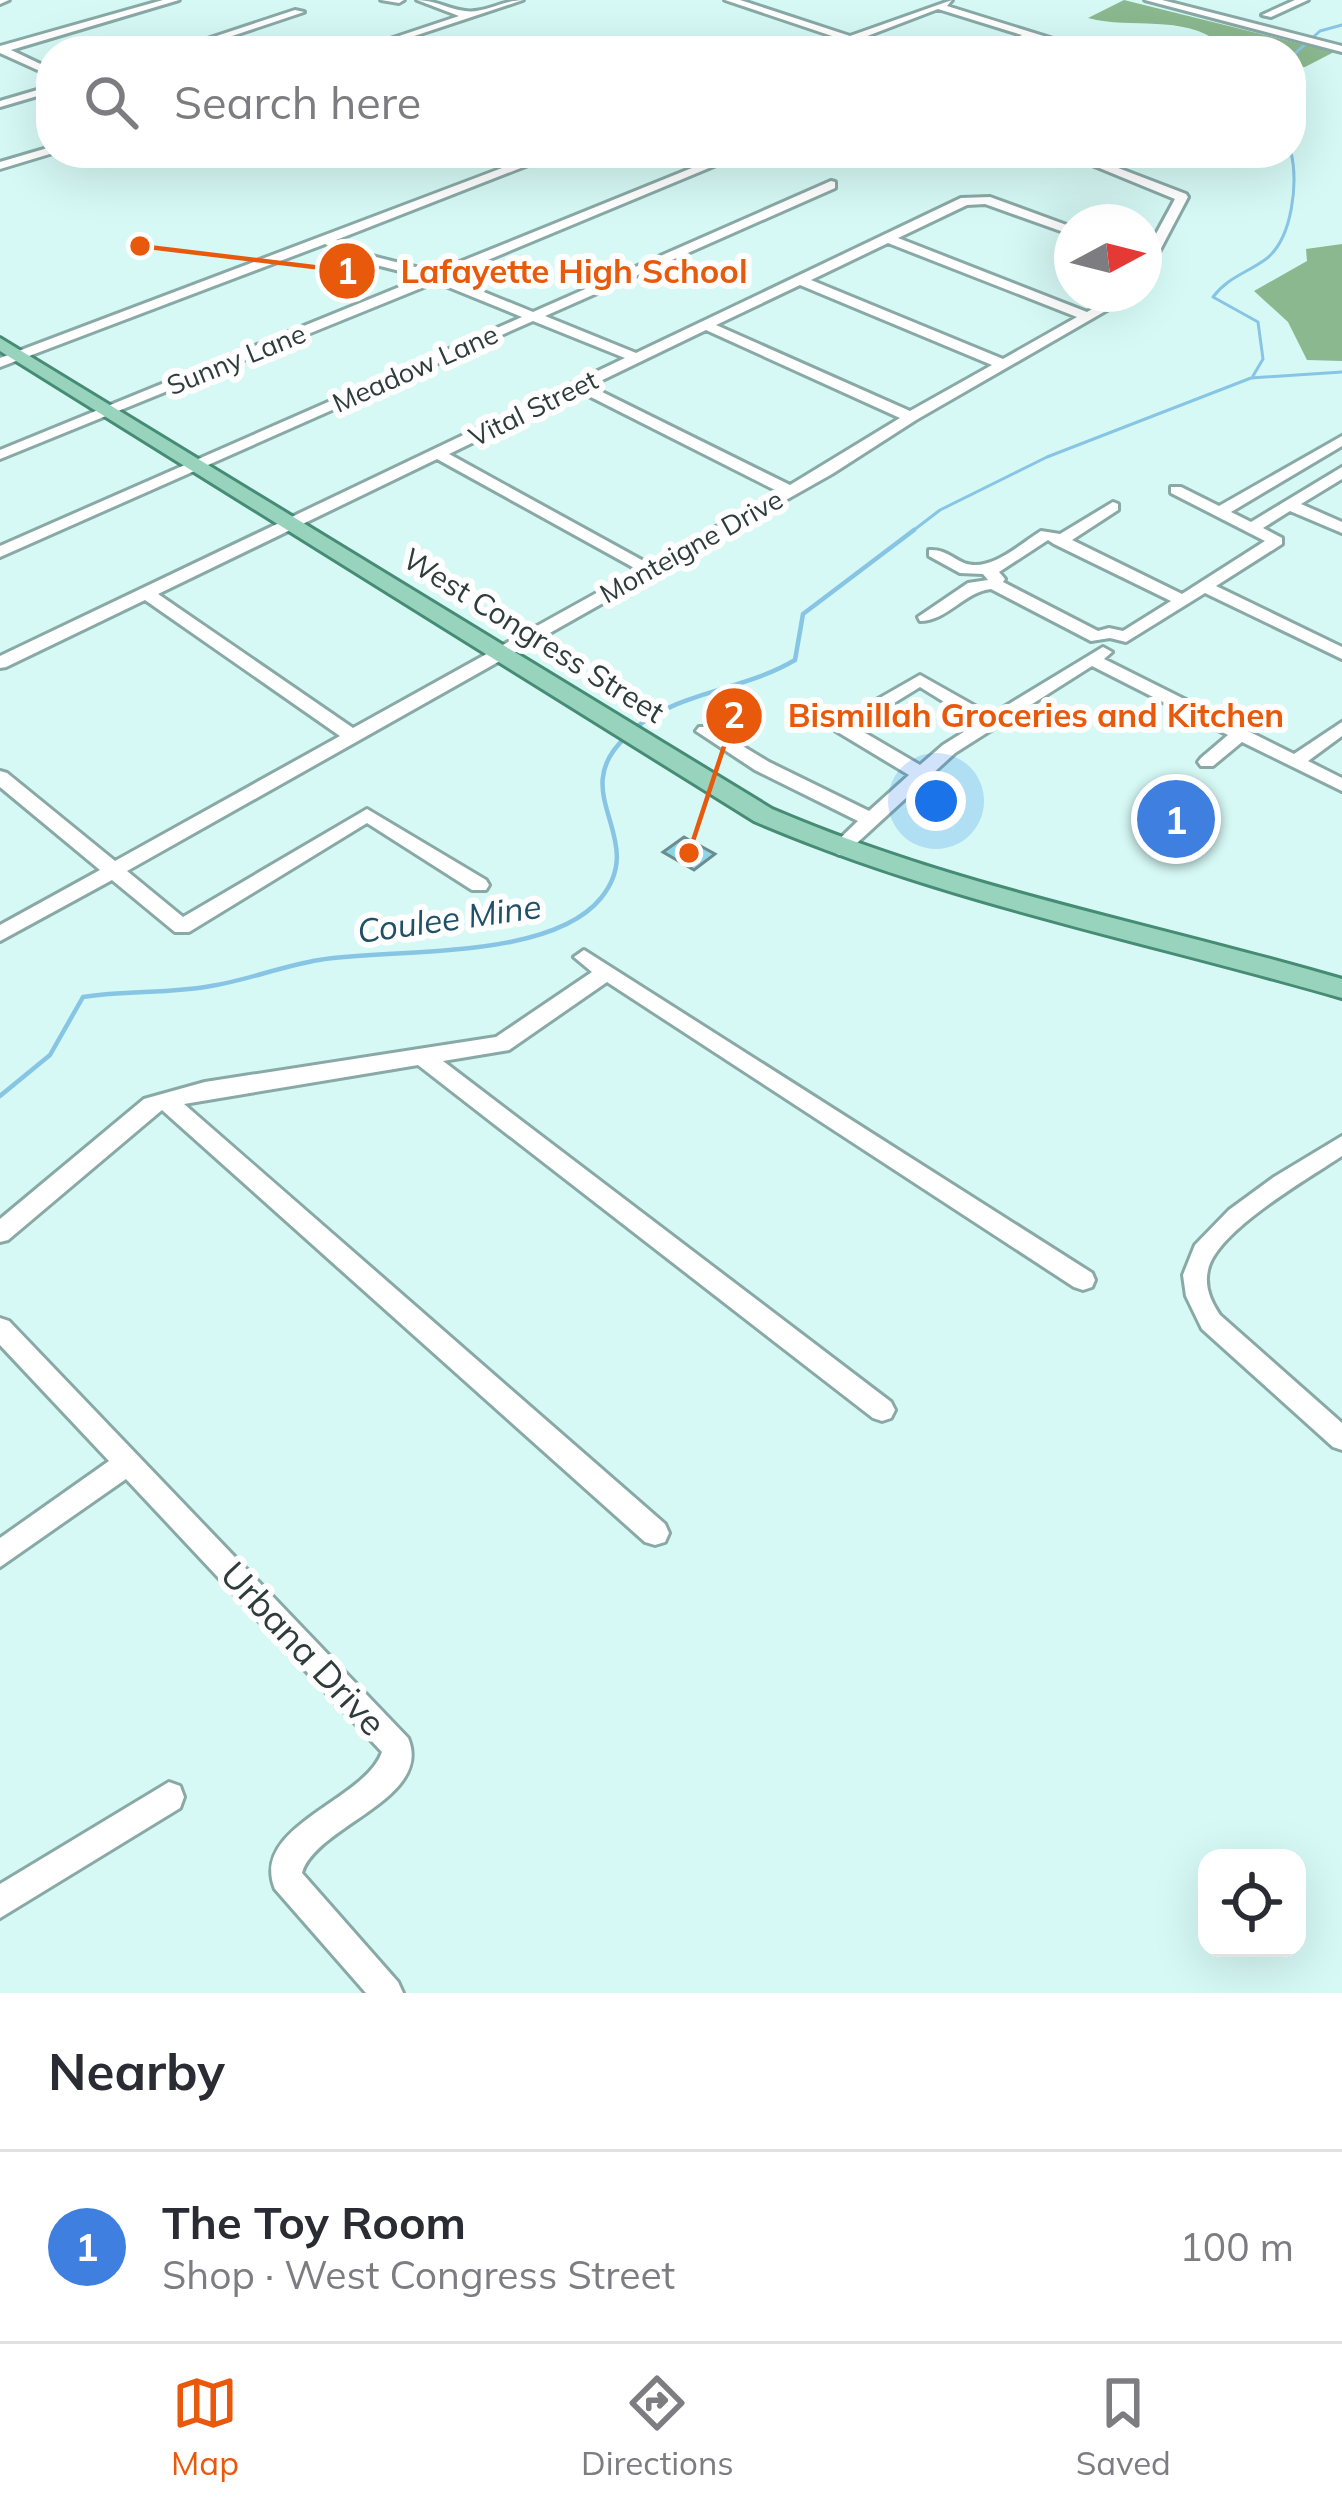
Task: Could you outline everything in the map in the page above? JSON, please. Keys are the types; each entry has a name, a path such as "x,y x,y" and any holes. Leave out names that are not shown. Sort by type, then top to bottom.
{"main road":[{"name":"West Congress Street","path":"0,343 296,522 499,655 748,807 838,849 933,881 1342,989"}],"street":[{"path":"49,36 174,0"},
{"path":"386,0 399,0"},
{"path":"422,0 469,16"},
{"path":"405,36 518,0"},
{"path":"730,0 842,36"},
{"path":"859,36 953,0"},
{"path":"1267,15 1303,0"},
{"path":"1161,1 1288,36"},
{"path":"223,36 299,12 285,5"},
{"path":"938,5 1038,36"},
{"path":"1027,36 1032,34"},
{"path":"0,50 36,40"},
{"path":"1306,40 1337,48"},
{"path":"0,50 36,66"},
{"path":"0,104 36,93"},
{"path":"0,166 36,155"},
{"path":"0,363 513,168"},
{"name":"Sunny Lane","path":"0,455 703,168"},
{"path":"1108,168 1182,196 1162,230"},
{"name":"Meadow Lane","path":"0,552 830,184"},
{"name":"Vital Street","path":"0,663 974,200 1054,225"},
{"path":"887,238 1089,317"},
{"path":"324,239 368,260 436,277 637,358"},
{"path":"800,280 1004,365"},
{"name":"Monteigne Drive","path":"0,934 650,570 1097,312"},
{"path":"706,325 911,417"},
{"path":"579,386 789,491"},
{"path":"1220,512 1342,440"},
{"path":"438,454 650,570"},
{"path":"1252,528 1342,472"},
{"path":"838,849 921,774 990,722 1097,649 1127,652 1132,647 1126,637 1276,541 1176,490"},
{"path":"1290,505 1342,528"},
{"path":"1060,541 1113,507"},
{"path":"926,616 1047,534 1183,601"},
{"path":"935,553 1241,734 1342,785"},
{"path":"1205,587 1342,654"},
{"path":"146,593 354,737"},
{"path":"921,774 842,727 920,680 990,722"},
{"path":"1295,761 1342,727"},
{"path":"705,731 762,766 871,820"},
{"path":"1207,762 1241,734"},
{"path":"0,777 182,927 367,815 479,886"},
{"path":"584,957 1083,1280"},
{"path":"0,1233 140,1112 165,1100 310,1072 501,1044 607,972"},
{"path":"424,1058 882,1409"},
{"path":"165,1100 656,1533"},
{"path":"1342,1145 1254,1205 1207,1246 1195,1280 1199,1302 1211,1322 1342,1438"},
{"name":"Urbana Drive","path":"0,1328 392,1739 398,1760 384,1780 295,1850 284,1869 387,1993"},
{"path":"0,1554 128,1462"},
{"path":"0,1903 169,1797"}],"green space":[{"path":"1124,0 1269,36 1209,36 1173,25 1088,18"},
{"path":"1306,45 1334,52 1306,66"},
{"path":"1342,244 1342,361 1307,360 1288,322 1254,291 1307,261 1306,249"}],"building":[{"path":"684,837 715,854 694,870 663,852"}],"waterway":[{"name":"Coulee Mine","path":"1306,44 1320,31 1342,25"},
{"path":"1253,376 1263,359 1258,322 1213,297 1275,250 1288,224 1293,168"},
{"name":"Coulee Mine","path":"910,533 940,510 1047,457 1251,378 1342,372"},
{"name":"Coulee Mine","path":"634,729 672,706 795,660 803,614 914,530"},
{"name":"Coulee Mine","path":"0,1096 50,1055 83,997 195,988 319,960 509,942 546,933 577,918 601,898 614,876 617,855 603,777 609,758 626,737"}],"place":[{"name":"Lafayette High School","path":"140,246"},
{"name":"The Toy Room","path":"1176,819"},
{"name":"Bismillah Groceries and Kitchen","path":"689,853"}]}
